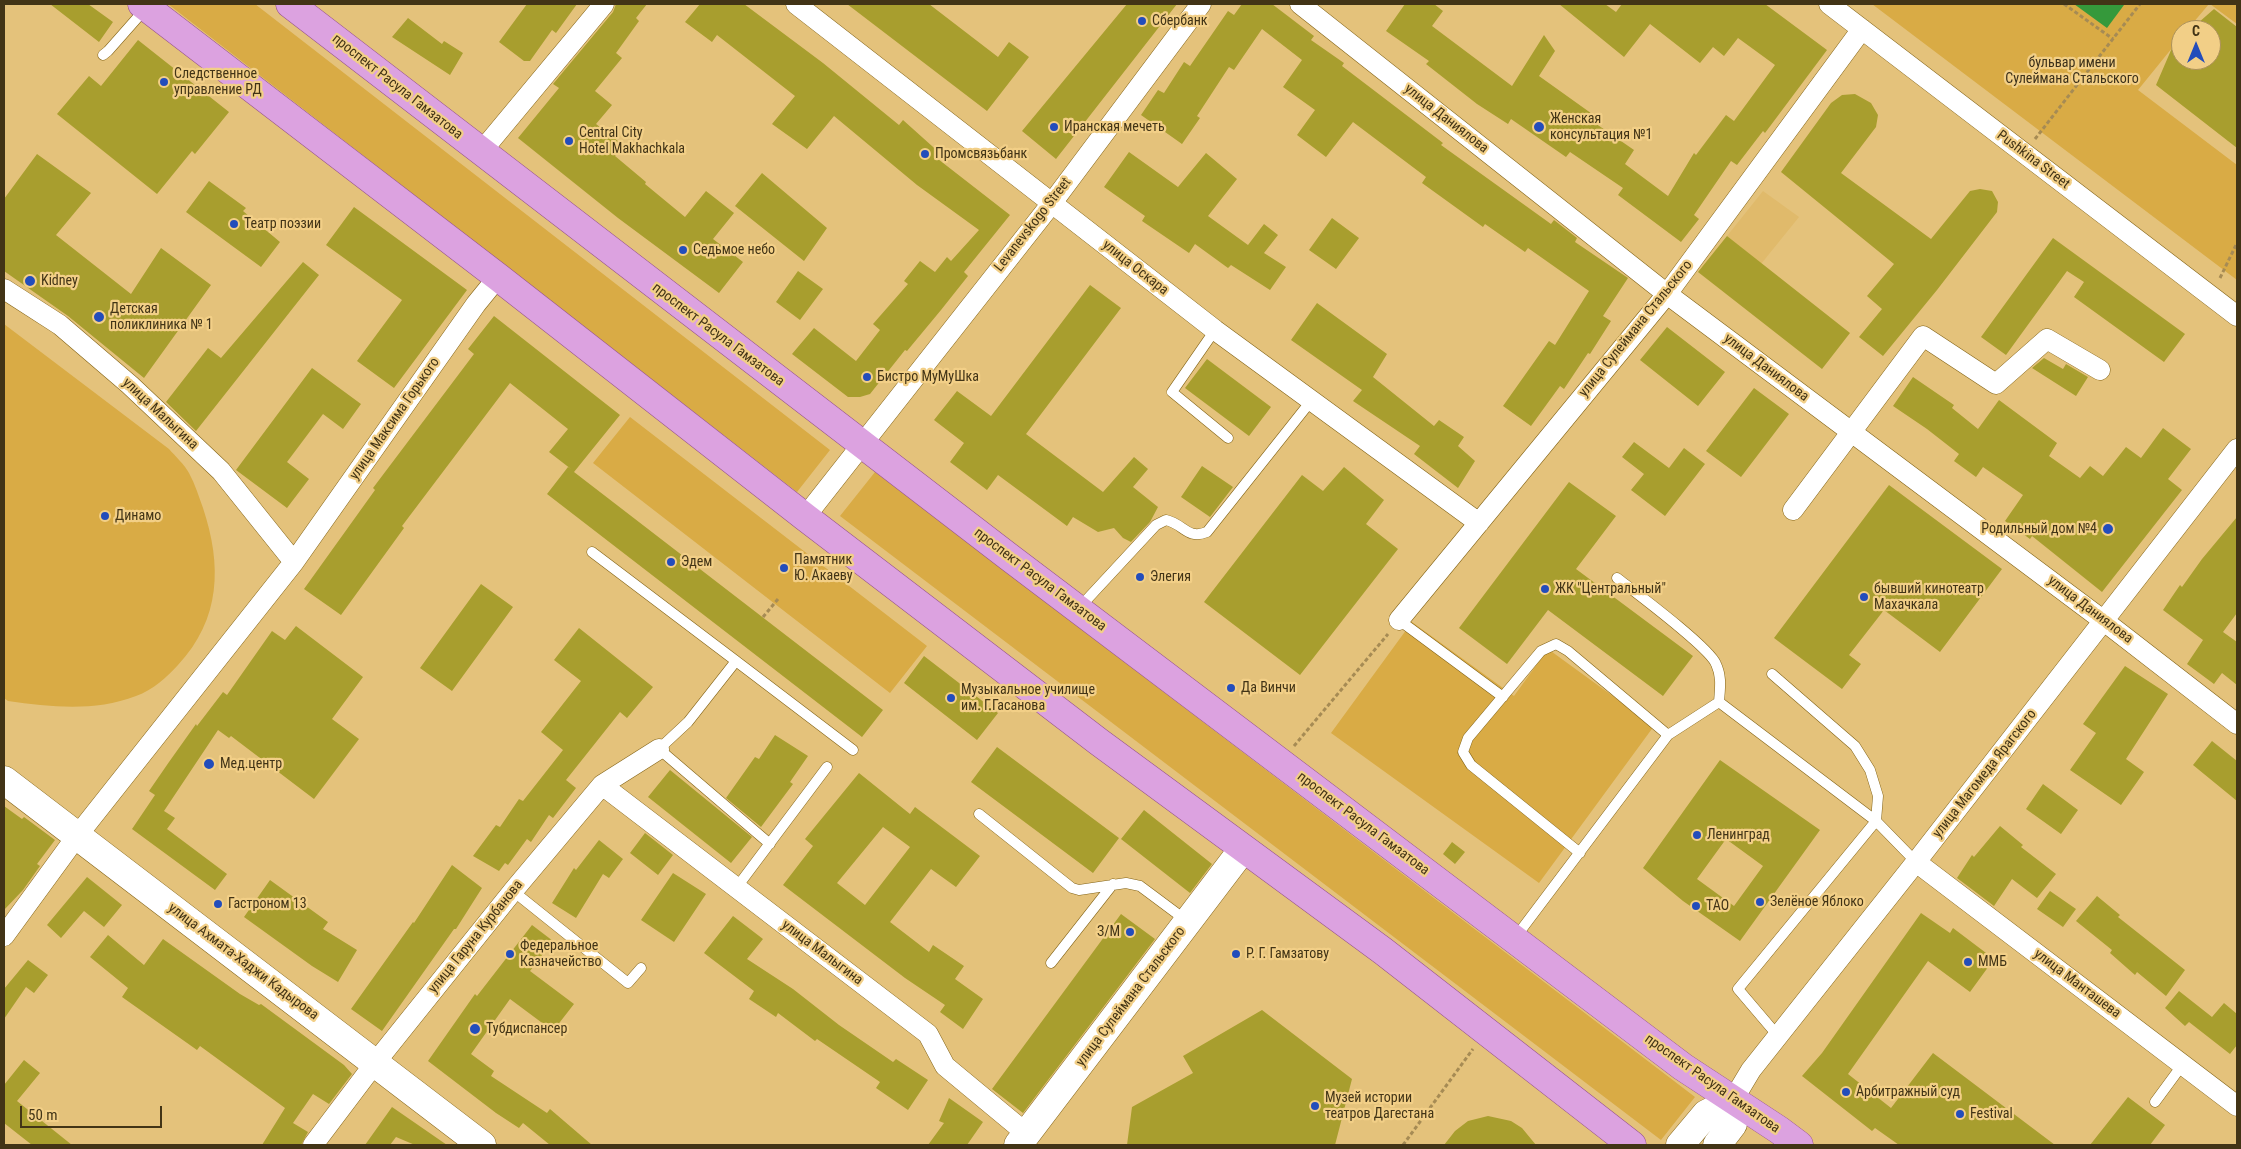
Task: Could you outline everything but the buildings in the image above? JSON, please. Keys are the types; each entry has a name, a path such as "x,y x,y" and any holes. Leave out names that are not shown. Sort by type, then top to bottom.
{"main road":[{"name":"проспект Расула Гамзатова","path":"290,4 1078,609 1683,1067 1799,1145"},
{"path":"144,5 498,277 805,517 1245,850 1383,951 1632,1145"},
{"name":"улица Ахмата-Хаджи Кадырова","path":"4,780 482,1145"},
{"name":"улица Сулеймана Стальского","path":"1027,1140 1188,922 1245,850"},
{"name":"улица Сулеймана Стальского","path":"1027,1140 1245,850"},
{"path":"1680,1145 1706,1114 1733,1100"},
{"name":"улица Магомеда Ярагского","path":"1692,1145 1733,1100"},
{"name":"улица Магомеда Ярагского","path":"1717,1145 1733,1124 1733,1100"}],"street":[{"path":"481,152 604,4"},
{"name":"улица Оскара","path":"796,4 1215,330 1479,523"},
{"name":"Levanevskogo Street","path":"805,517 1052,203 1202,4"},
{"name":"улица Даниялова","path":"1300,4 1666,294 1851,432 2029,557 2104,621 2237,724"},
{"name":"Pushkina Street","path":"1828,4 2237,316"},
{"name":"улица Сулеймана Стальского","path":"1399,620 1666,294 1862,29"},
{"name":"улица Максима Горького","path":"77,836 294,562 476,304 498,277"},
{"name":"улица Малыгина","path":"4,290 60,325 130,385 221,471 294,562"},
{"path":"1793,510 1923,336 1996,384 2046,339 2100,370"},
{"name":"улица Магомеда Ярагского","path":"1733,1100 1751,1070 1916,862 2237,449"},
{"name":"улица Гаруна Курбанова","path":"313,1145 375,1063 513,891 602,785 659,748"},
{"name":"улица Малыгина","path":"602,785 928,1034 945,1066 1027,1140"},
{"path":"4,936 77,836"},
{"name":"улица Манташева","path":"1916,862 2237,1106"}],"lane":[{"path":"102,54 108,51 144,5"},
{"path":"1215,330 1172,392 1228,438"},
{"path":"1078,609 1156,525 1166,520 1176,522 1190,534 1197,536 1207,532 1312,401"},
{"path":"592,552 853,750"},
{"path":"1617,578 1701,646 1716,662 1721,680 1719,702"},
{"path":"1399,620 1503,697"},
{"path":"1580,852 1471,765 1463,752 1468,738 1541,651 1556,644 1568,651 1668,735"},
{"path":"736,662 688,722 659,748 770,844"},
{"path":"1772,674 1855,746 1870,770 1878,796 1876,821 1738,989 1778,1036"},
{"path":"1514,939 1668,735 1719,702"},
{"path":"1719,702 1876,821 1916,862"},
{"path":"738,888 827,767"},
{"path":"979,814 1072,888 1080,890 1126,883 1140,886 1188,922"},
{"path":"1051,962 1113,884"},
{"path":"513,891 628,983 641,968"},
{"path":"2155,1102 2183,1064"}],"path":[{"path":"2064,4 2113,39"},
{"path":"2024,153 2138,5"},
{"path":"2211,296 2237,243"},
{"path":"763,617 778,599"},
{"path":"1280,762 1399,620"},
{"path":"1403,1145 1486,1032"}],"shaded area":[{"path":"2074,4 2122,4 2124,5 2107,28"},
{"path":"1763,191 1799,217 1761,264 1727,236"}],"green space":[{"path":"168,4 255,4 830,450 797,492"},
{"name":"бульвар имени Сулеймана Стальского","path":"1872,4 2209,4 2195,20 2171,20 2171,49 2138,90 2237,165 2237,280"},
{"path":"2210,4 2237,4 2237,24"},
{"name":"Динамо","path":"4,324 169,449 187,470 203,508 213,550 215,571 214,591 210,610 203,629 178,665 159,683 136,696 104,704 72,707 8,701 4,698"},
{"path":"630,417 927,646 890,693 593,463"},
{"path":"875,472 1695,1097 1661,1140 840,516"},
{"path":"1412,622 1514,696 1548,649 1654,726 1539,883 1331,733"}],"place":[{"name":"Сбербанк","path":"1142,21"},
{"name":"Следственное управление РД","path":"164,82"},
{"name":"Иранская мечеть","path":"1054,127"},
{"name":"Женская консультация №1","path":"1539,127"},
{"name":"Central City Hotel Makhachkala","path":"569,141"},
{"name":"Промсвязьбанк","path":"925,154"},
{"name":"Театр поэзии","path":"234,224"},
{"name":"Cедьмое небо","path":"683,250"},
{"name":"Kidney","path":"30,281"},
{"name":"Детская поликлиника № 1","path":"99,317"},
{"name":"Бистро МуМуШка","path":"867,377"},
{"name":"Динамо","path":"105,516"},
{"name":"Родильный дом №4","path":"2108,529"},
{"name":"Эдем","path":"671,562"},
{"name":"Памятник Ю. Акаеву","path":"784,568"},
{"name":"Элегия","path":"1140,577"},
{"name":"ЖК \"Центральный\"","path":"1545,589"},
{"name":"бывший кинотеатр Махачкала","path":"1864,597"},
{"name":"Да Винчи","path":"1231,688"},
{"name":"Музыкальное училище им. Г.Гасанова","path":"951,698"},
{"name":"Мед.центр","path":"209,764"},
{"name":"Ленинград","path":"1697,835"},
{"name":"Зелёное Яблоко","path":"1760,902"},
{"name":"Гастроном 13","path":"218,904"},
{"name":"ТАО","path":"1696,906"},
{"name":"З/М","path":"1130,932"},
{"name":"Федеральное Казначейство","path":"510,954"},
{"name":"Р. Г. Гамзатову","path":"1236,954"},
{"name":"ММБ","path":"1968,962"},
{"name":"Тубдиспансер","path":"475,1029"},
{"name":"Арбитражный суд","path":"1846,1092"},
{"name":"Музей истории театров Дагестана","path":"1315,1106"},
{"name":"Festival","path":"1960,1114"}]}
